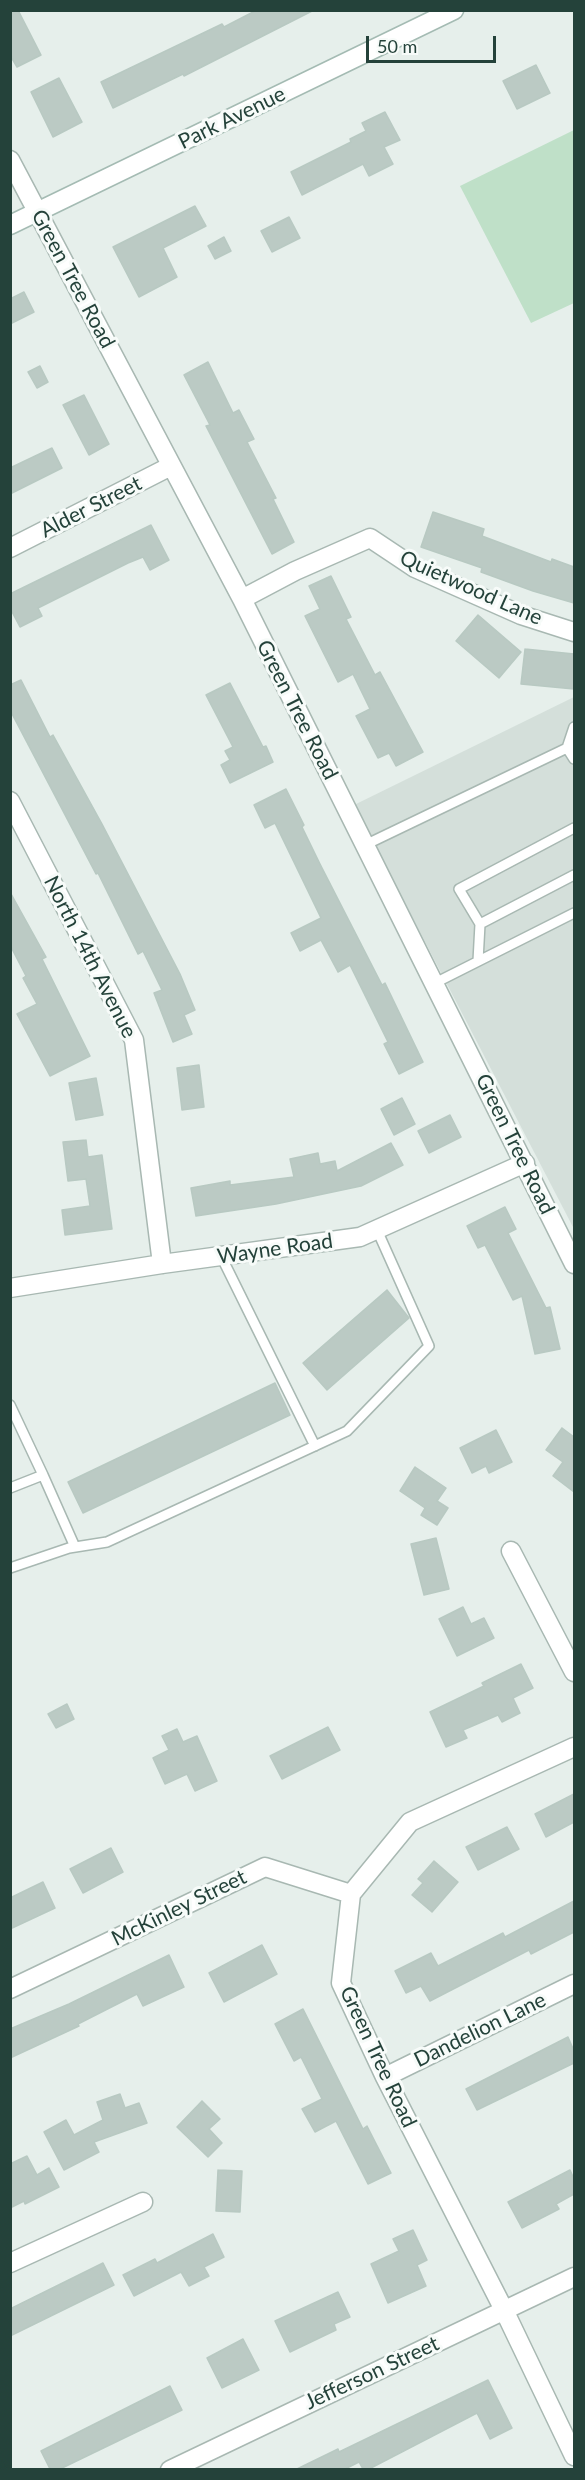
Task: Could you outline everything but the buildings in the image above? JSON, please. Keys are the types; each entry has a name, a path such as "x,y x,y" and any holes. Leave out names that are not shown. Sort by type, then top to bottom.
{"street":[{"name":"Park Avenue","path":"10,225 454,10"},
{"name":"Green Tree Road","path":"10,160 242,599 574,1264"},
{"name":"Alder Street","path":"10,548 171,466"},
{"name":"Quietwood Lane","path":"242,599 295,571 370,538 415,568 521,615 574,632"},
{"name":"North 14th Avenue","path":"10,801 134,1040 162,1264"},
{"name":"Wayne Road","path":"10,1288 162,1264 360,1237 525,1163"},
{"path":"511,1551 574,1672"},
{"path":"351,1894 410,1822 574,1747"},
{"name":"McKinley Street","path":"10,1989 265,1867 351,1894"},
{"name":"Green Tree Road","path":"351,1894 341,1983 385,2077 504,2310 574,2456"},
{"name":"Dandelion Lane","path":"385,2077 574,1984"},
{"path":"10,2263 143,2202"},
{"name":"Jefferson Street","path":"170,2469 574,2277"}],"lane":[{"path":"574,727 571,748 574,759"},
{"path":"365,844 571,748"},
{"path":"478,961 480,924 459,889 574,828"},
{"path":"480,924 574,875"},
{"path":"435,983 574,913"},
{"path":"10,1568 75,1547 107,1542 347,1431 429,1346 377,1230"},
{"path":"221,1256 315,1446"},
{"path":"10,1405 75,1547"},
{"path":"10,1488 43,1475"}],"shaded area":[{"path":"574,697 574,1229 354,805"}],"green space":[{"path":"574,130 574,303 531,323 460,186"}]}
